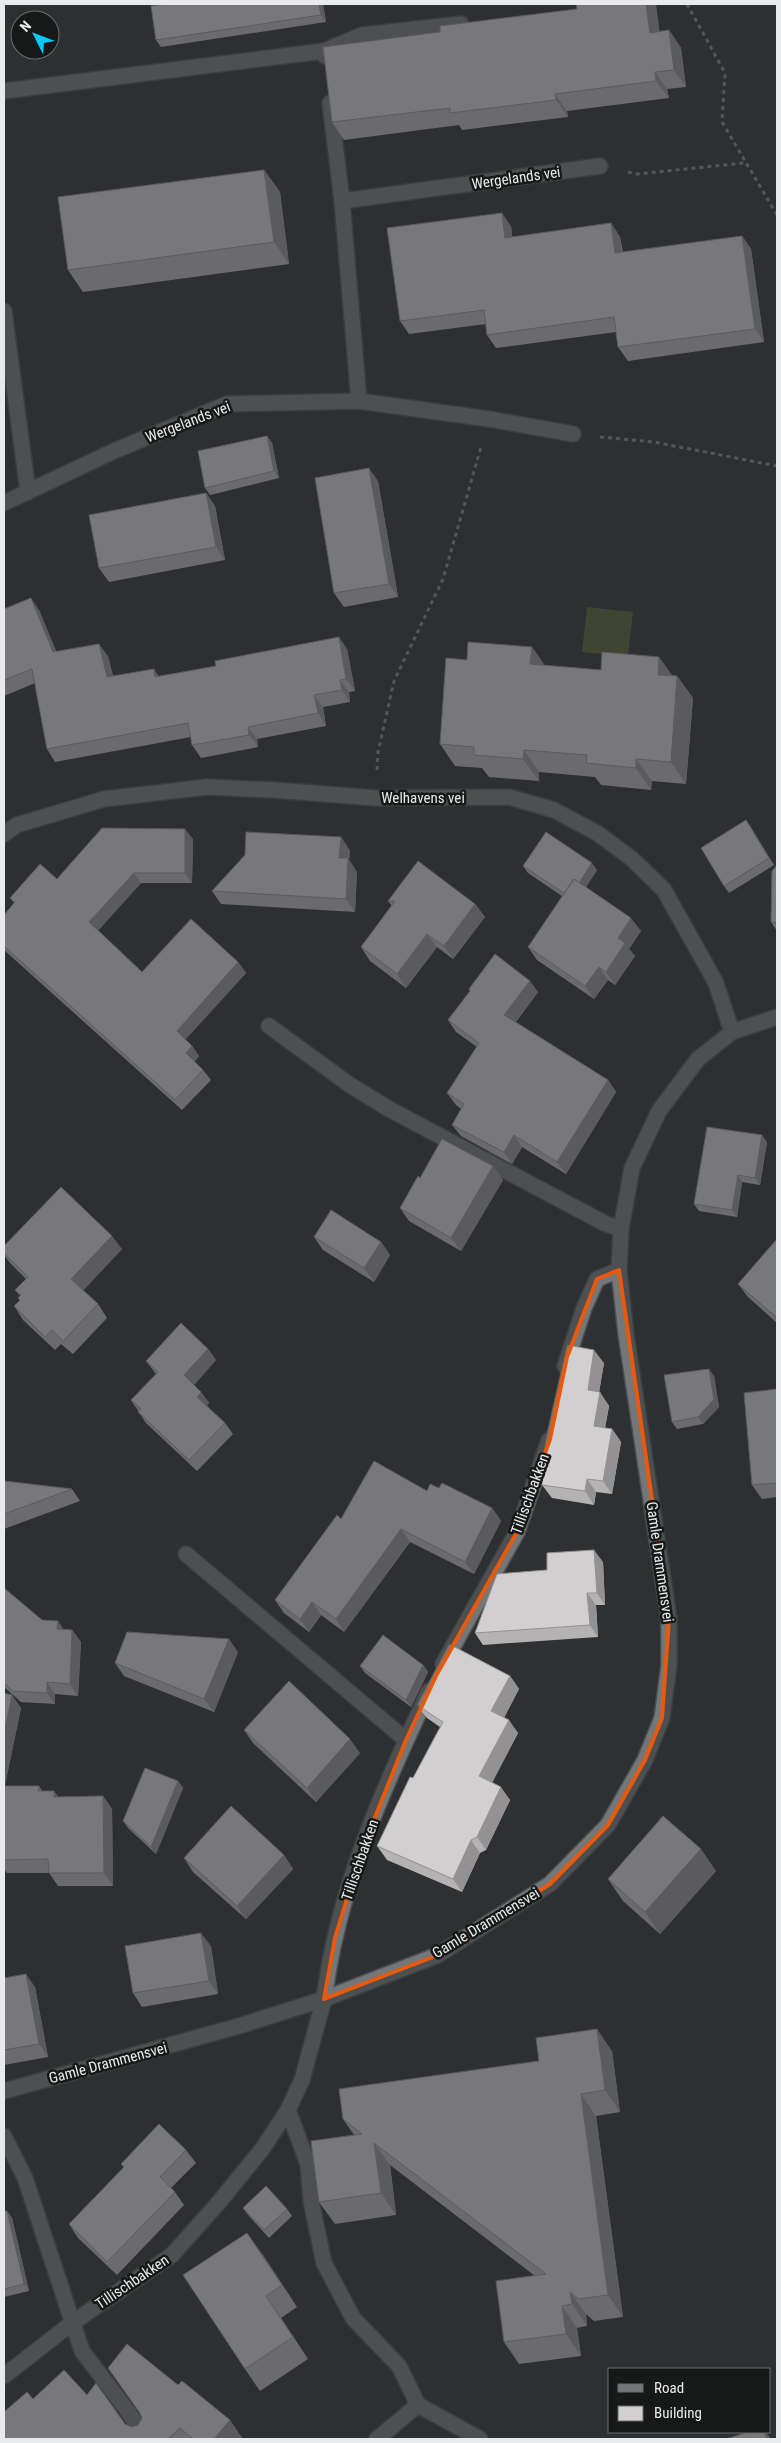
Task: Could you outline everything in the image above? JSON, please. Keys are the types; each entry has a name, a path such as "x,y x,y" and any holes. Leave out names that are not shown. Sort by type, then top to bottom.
{"street":[{"path":"4,91 324,52 362,35 478,22"},
{"path":"324,52 326,70"},
{"path":"329,89 342,201 359,401"},
{"name":"Wergelands vei","path":"342,201 600,166"},
{"path":"4,311 28,492"},
{"name":"Wergelands vei","path":"4,503 114,450 227,404 359,401 489,418 573,434"},
{"name":"Welhavens vei","path":"4,834 17,825 104,799 208,787 376,798 509,797 554,810 597,833 630,858 664,890 716,983 732,1032"},
{"name":"Gamle Drammensvei","path":"4,2091 239,2026 324,1999 438,1955 550,1884 608,1825 645,1760 662,1718 669,1665 670,1618 626,1334 619,1270 621,1229 632,1168 659,1111 698,1059 732,1032 777,1017"},
{"path":"269,1026 350,1085 389,1109 597,1219 621,1229"},
{"path":"561,1385 567,1357 597,1279 619,1270"},
{"name":"Tillischbakken","path":"4,2376 72,2323 172,2255 245,2171 288,2110 302,2080 324,1999 335,1938 362,1850 406,1740 437,1674 517,1532 550,1439 553,1421"},
{"path":"186,1554 406,1740"},
{"path":"288,2110 308,2164 311,2201 324,2263 353,2318 399,2366 418,2405 480,2439"},
{"path":"4,2136 25,2178 82,2351 128,2410 147,2439"},
{"path":"378,2439 418,2405"}],"path":[{"path":"687,4 725,73 722,122 744,163 777,215"},
{"path":"600,166 637,174 744,163"},
{"path":"376,798 378,752 394,681 443,579 489,418"},
{"path":"573,434 654,442 777,466"}],"highlighted area":[{"path":"619,1270 669,1618 662,1718 645,1760 608,1825 550,1884 438,1955 324,1999 335,1938 362,1850 406,1740 437,1674 517,1532 550,1439 567,1357 597,1279"}],"green space":[{"path":"587,607 633,612 628,657 582,652"}],"building":[{"path":"167,4 319,4 321,15 156,40 151,6"},
{"path":"576,4 646,4 650,33 669,30 674,70 655,72 656,81 555,94 556,100 450,113 450,108 332,122 323,47 440,32 440,26 577,9"},
{"path":"264,170 274,242 68,270 58,197"},
{"path":"502,213 505,238 611,223 615,253 742,236 755,329 618,347 614,317 487,335 484,310 400,321 387,228"},
{"path":"267,436 274,471 205,488 198,451"},
{"path":"369,468 389,584 334,593 315,478"},
{"path":"206,493 216,547 99,568 89,515"},
{"path":"31,598 53,652 99,644 107,677 154,669 155,677 216,666 215,661 339,637 346,679 340,680 342,690 314,695 318,713 248,727 249,735 192,745 188,723 47,749 32,669 4,680 4,609"},
{"path":"468,642 532,647 530,664 601,670 602,652 659,657 658,675 677,676 671,762 636,759 636,768 586,763 587,755 524,750 523,759 474,755 474,747 440,744 446,658 467,660"},
{"path":"746,820 769,858 724,886 701,848"},
{"path":"102,828 185,829 185,873 134,873 89,922 142,972 191,919 238,962 177,1031 192,1046 186,1053 203,1070 175,1100 4,946 4,915 15,902 10,898 40,864 57,879"},
{"path":"246,832 341,837 339,858 348,858 346,899 212,891 245,855"},
{"path":"546,832 592,863 579,883 574,879 564,893 523,866"},
{"path":"418,861 475,904 444,946 427,934 397,974 361,947 395,901 388,901"},
{"path":"777,865 777,923 771,922 772,871"},
{"path":"574,879 631,918 618,938 625,943 606,972 599,967 585,986 528,947"},
{"path":"495,954 530,981 504,1015 608,1080 557,1162 514,1135 504,1152 452,1125 464,1104 447,1093 479,1043 448,1020"},
{"path":"707,1127 762,1135 755,1178 738,1175 732,1210 694,1204"},
{"path":"442,1139 493,1166 451,1238 400,1208"},
{"path":"61,1187 112,1236 71,1279 98,1304 63,1341 52,1330 45,1337 14,1306 20,1300 18,1298 21,1295 15,1290 28,1277 4,1253 4,1246"},
{"path":"331,1210 381,1242 364,1268 314,1237"},
{"path":"777,1239 777,1316 776,1317 738,1284"},
{"path":"181,1323 208,1349 184,1375 201,1392 197,1397 225,1423 189,1460 138,1412 141,1409 131,1400 158,1372 146,1361"},
{"path":"567,1345 594,1350 588,1390 600,1392 594,1426 612,1429 603,1481 587,1479 585,1491 542,1485 542,1466 546,1438"},
{"path":"709,1369 714,1399 698,1417 672,1422 664,1375"},
{"path":"777,1389 777,1483 752,1485 744,1393"},
{"path":"374,1461 427,1491 430,1484 439,1488 442,1483 492,1508 465,1562 401,1529 336,1619 312,1602 300,1619 275,1600 337,1515 341,1519"},
{"path":"4,1481 72,1489 4,1514"},
{"path":"594,1550 597,1593 587,1593 590,1625 475,1633 497,1574 547,1570 547,1553"},
{"path":"4,1588 42,1620 58,1621 57,1629 72,1630 70,1684 47,1682 47,1693 13,1691 4,1683"},
{"path":"127,1632 229,1639 204,1699 115,1663"},
{"path":"383,1635 423,1665 406,1700 360,1666"},
{"path":"449,1644 510,1676 491,1711 509,1720 479,1776 501,1787 477,1837 471,1840 453,1879 377,1846 410,1777 413,1778 443,1722 417,1705"},
{"path":"289,1681 350,1739 307,1788 244,1730"},
{"path":"4,1693 12,1695 4,1734"},
{"path":"145,1768 178,1781 151,1847 123,1821"},
{"path":"4,1786 39,1786 38,1791 54,1791 54,1797 103,1796 104,1873 49,1873 48,1859 4,1860"},
{"path":"231,1806 284,1855 237,1906 184,1858"},
{"path":"663,1816 701,1849 645,1912 608,1879"},
{"path":"201,1933 209,1981 133,1993 125,1946"},
{"path":"26,1974 39,2044 4,2050 4,1978"},
{"path":"597,2029 605,2090 581,2094 608,2295 579,2299 570,2292 572,2304 562,2306 566,2334 504,2342 496,2281 546,2274 374,2143 381,2193 319,2202 311,2141 362,2134 343,2119 339,2089 539,2061 536,2038"},
{"path":"159,2124 186,2150 160,2177 175,2192 107,2262 69,2224 124,2167 121,2164"},
{"path":"266,2186 287,2209 264,2230 243,2208"},
{"path":"4,2211 7,2211 24,2284 4,2289"},
{"path":"247,2233 282,2285 266,2296 293,2337 245,2369 183,2275"},
{"path":"127,2344 178,2385 182,2381 230,2420 214,2439 193,2439 180,2428 168,2439 4,2439 4,2412 27,2392 33,2399 64,2370 87,2395 96,2383 125,2424 132,2427 138,2425 142,2418 140,2413 108,2368"},
{"path":"745,2433 764,2433 767,2439 726,2439"}]}
